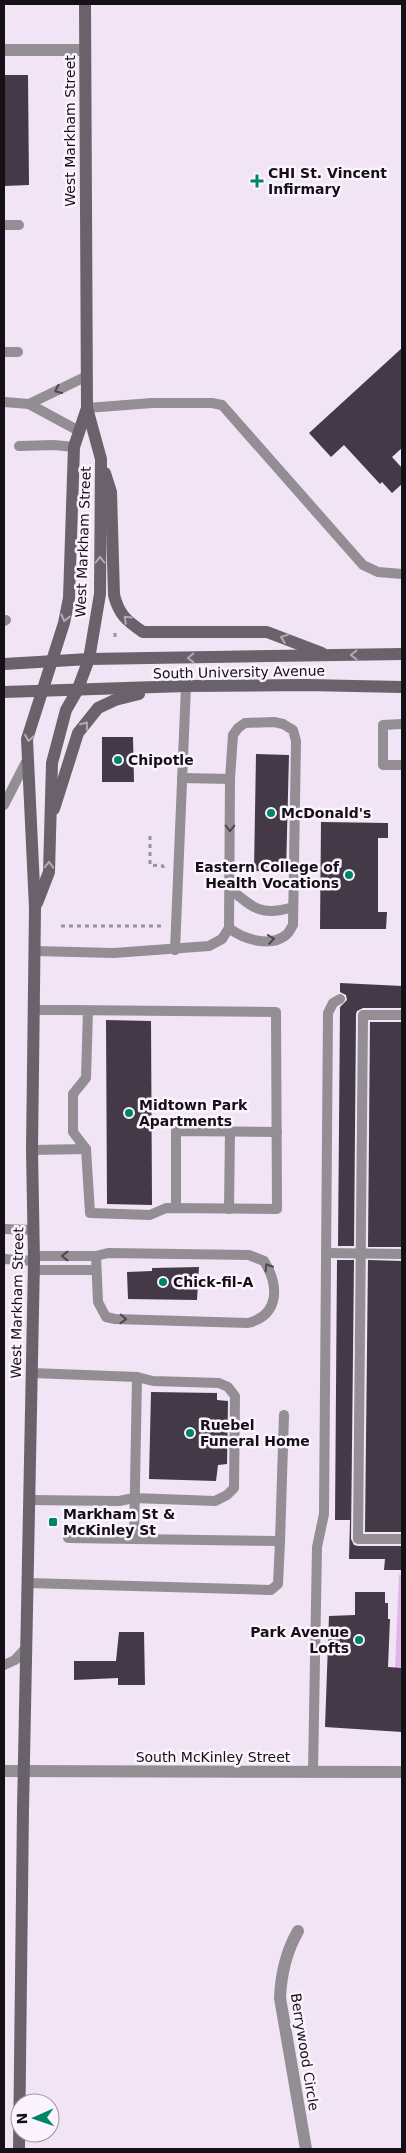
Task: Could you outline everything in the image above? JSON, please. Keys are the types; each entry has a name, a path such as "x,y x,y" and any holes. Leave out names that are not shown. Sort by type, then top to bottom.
{"main road":[{"name":"West Markham Street","path":"35,908 49,872 53,757 66,710 77,691 89,660 100,594 101,459 87,408 85,4"},
{"name":"West Markham Street","path":"19,2149 34,1262 32,1150 35,908 27,739 52,662 69,598 74,447 87,408"},
{"path":"101,459 110,492 114,595 118,610 128,621 143,632 267,632 329,656"},
{"name":"South University Avenue","path":"4,664 89,660 402,654"},
{"name":"South University Avenue","path":"4,692 186,686 306,685 402,687"},
{"path":"50,819 78,733 98,708 115,700 168,687"}],"street":[{"path":"4,50 84,50"},
{"name":"South McKinley Street","path":"4,1771 402,1772"},
{"name":"Berrywood Circle","path":"298,1931 287,1955 281,1980 280,1998 306,2149"}],"lane":[{"path":"4,224 19,224"},
{"path":"4,352 18,352"},
{"path":"29,404 87,376"},
{"path":"4,402 29,404 79,431"},
{"path":"87,408 152,402 212,403 222,405 364,565 378,572 402,574"},
{"path":"19,446 54,444 74,447"},
{"path":"175,950 186,686"},
{"path":"35,951 114,953 175,950 215,944 222,939 229,928 231,744 238,728 245,723 274,722 292,730 296,741 293,925 286,935 272,940 253,940 240,936 229,928"},
{"path":"402,724 383,725 383,764 402,765"},
{"path":"4,805 27,760"},
{"path":"182,778 230,779"},
{"path":"229,888 248,903 264,911 274,912 293,907"},
{"path":"313,1772 317,1547 324,1514 328,1013 333,1004 340,1000"},
{"path":"34,1010 88,1010 276,1012 277,1209 166,1208 150,1214 90,1213 86,1149 74,1132 73,1094 86,1078 88,1010"},
{"path":"402,1015 363,1015 358,1538 402,1538"},
{"path":"176,1208 176,1131 277,1132"},
{"path":"229,1209 230,1131"},
{"path":"32,1150 86,1149"},
{"path":"4,1229 33,1230"},
{"path":"34,1262 96,1256 108,1253 249,1255 264,1261 272,1274 274,1298 268,1314 260,1320 248,1323 116,1319 106,1317 101,1311 98,1302 95,1270 96,1256"},
{"path":"326,1253 402,1254"},
{"path":"4,1259 95,1270"},
{"path":"29,1500 119,1501 134,1498 215,1501 227,1495 234,1488 235,1396 219,1382 153,1381 137,1377 32,1373"},
{"path":"134,1539 137,1377"},
{"path":"28,1583 271,1590 278,1584 284,1415"},
{"path":"68,1538 280,1540"},
{"path":"4,1665 15,1660 27,1646"}],"path":[{"path":"115,630 115,637"},
{"path":"150,836 150,865 163,866 163,874"},
{"path":"61,926 162,926"}],"shaded area":[{"path":"399,1575 402,1575 402,1667 395,1668"}],"building":[{"path":"4,75 28,75 29,185 4,186"},
{"path":"402,348 402,448 392,457 402,468 402,484 392,493 382,482 380,484 344,445 331,457 309,433"},
{"name":"Chipotle","path":"102,737 133,737 134,782 102,782"},
{"name":"McDonald's","path":"256,754 289,755 286,872 254,871"},
{"name":"Eastern College of Health Vocations","path":"321,822 388,823 388,838 378,838 378,912 387,912 386,929 320,929"},
{"path":"340,983 402,986 402,1008 363,1008 357,1011 356,1014 354,1246 338,1246 340,1007 347,1000 346,995 340,992"},
{"name":"Midtown Park Apartments","path":"106,1020 151,1021 152,1205 107,1204"},
{"path":"370,1022 402,1022 402,1247 368,1247"},
{"path":"337,1260 354,1260 351,1539 354,1545 358,1546 402,1546 402,1570 384,1570 385,1559 349,1559 350,1520 335,1520"},
{"path":"368,1260 402,1261 402,1532 365,1532"},
{"name":"Chick-fil-A","path":"199,1267 197,1300 128,1299 127,1272 152,1271 152,1268"},
{"name":"Ruebel Funeral Home","path":"151,1392 217,1393 217,1400 228,1401 227,1464 218,1465 216,1481 149,1479"},
{"name":"Park Avenue Lofts","path":"355,1592 385,1592 385,1603 388,1603 388,1619 390,1619 388,1667 402,1668 402,1732 325,1727 329,1616 355,1615"},
{"path":"119,1632 144,1632 145,1685 118,1685 118,1678 74,1680 74,1661 116,1661"}],"place":[{"name":"CHI St. Vincent Infirmary","path":"257,181"},
{"name":"Chipotle","path":"118,760"},
{"name":"McDonald's","path":"271,813"},
{"name":"Eastern College of Health Vocations","path":"349,875"},
{"name":"Midtown Park Apartments","path":"129,1113"},
{"name":"Chick-fil-A","path":"163,1282"},
{"name":"Ruebel Funeral Home","path":"190,1433"},
{"name":"Markham St & McKinley St","path":"53,1522"},
{"name":"Park Avenue Lofts","path":"359,1640"}]}
